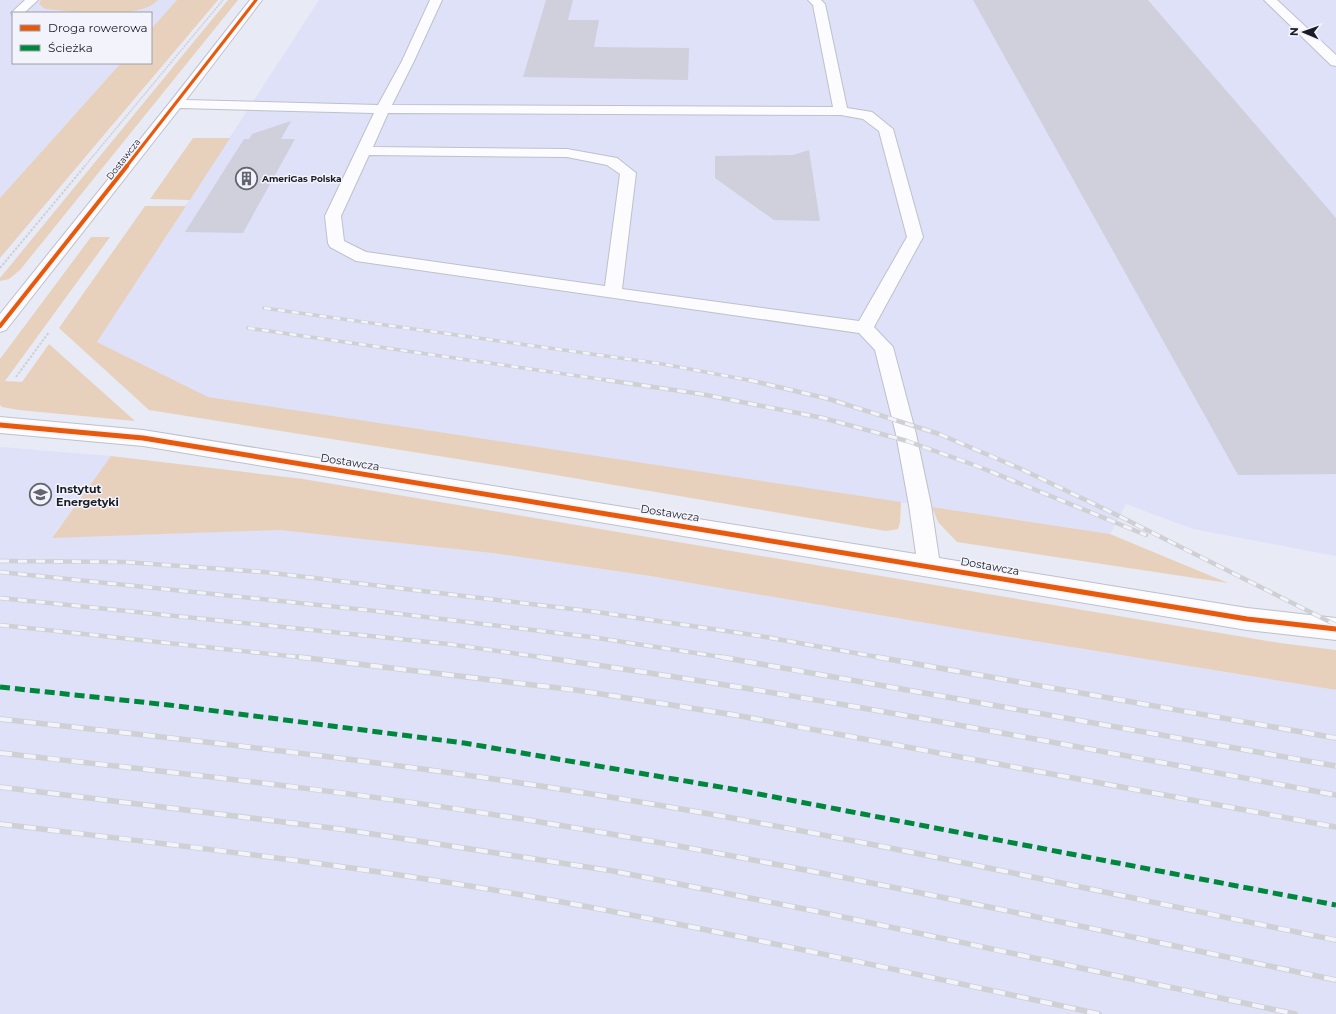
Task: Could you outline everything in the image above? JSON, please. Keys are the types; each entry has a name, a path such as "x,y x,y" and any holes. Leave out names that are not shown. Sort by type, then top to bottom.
{"street":[{"path":"18,12 32,0"},
{"name":"Dostawcza","path":"0,326 176,104 256,0"},
{"path":"436,0 333,216 336,243 362,258 864,328 884,347 906,434 930,566"},
{"path":"814,0 819,4 841,111"},
{"path":"1270,0 1336,62"},
{"path":"176,104 383,110 841,111 867,115 886,129 915,237 864,328"},
{"path":"363,152 567,153 612,161 628,173 614,293"},
{"path":"0,299 22,299"},
{"name":"Dostawcza","path":"0,424 143,438 1247,619 1336,629"}],"path":[{"path":"0,268 223,0"},
{"path":"16,377 49,332"}],"shaded area":[{"path":"0,0 177,0 152,28 152,12 12,12 12,64 120,64 0,198"},
{"path":"41,0 158,0 149,6 128,12 76,12 45,9 39,4"},
{"path":"177,0 218,0 0,258 0,198 120,64 152,64 152,28"},
{"path":"228,0 238,0 20,270 9,279 0,281 0,278"},
{"name":"AmeriGas Polska","path":"319,0 1336,0 1336,556 1193,529 1126,504 1110,534 207,397 97,342"},
{"path":"193,138 230,138 190,200 150,199"},
{"path":"145,206 186,206 97,342 208,397 901,502 900,522 898,529 886,531 508,467 149,410 59,328"},
{"path":"91,237 110,237 5,381 22,382 49,344 135,421 19,410 2,407 0,405 0,359"},
{"path":"0,447 111,456 52,537 279,530 492,553 650,576 979,632 1336,690 1336,1014 0,1014"},
{"path":"111,456 303,479 1280,643 1336,650 1336,690 979,632 650,576 492,553 279,530 52,538"},
{"path":"932,507 1110,534 1228,583 957,542 938,522"}],"building":[{"path":"546,0 573,0 568,20 599,20 594,47 689,48 688,80 523,77"},
{"path":"973,0 1148,0 1336,218 1336,474 1238,475"},
{"name":"AmeriGas Polska","path":"291,121 281,139 295,139 243,233 185,232 244,139 249,139 252,134"},
{"path":"809,150 820,221 774,220 715,178 715,156 793,155"}],"railway":[{"path":"264,308 663,364 753,381"},
{"path":"248,328 613,381"},
{"path":"606,380 701,394 823,418 907,441 977,466 1146,535"},
{"path":"749,380 829,399 939,434 1019,468 1119,516 1336,625"},
{"path":"0,561 125,562 264,572 597,612 760,636 883,658"},
{"path":"0,572 376,611 591,637 728,658"},
{"path":"0,598 448,644 541,657"},
{"path":"0,625 302,657"},
{"path":"302,657 308,658"},
{"path":"302,657 576,690 735,715 1336,827"},
{"path":"541,657 547,658"},
{"path":"541,657 740,687 839,704 1336,795"},
{"path":"721,657 1336,766"},
{"path":"877,657 1336,738"},
{"path":"0,719 393,765 550,787 717,815 894,849 1336,940"},
{"path":"0,753 334,792 534,821 635,838 836,876 1336,980"},
{"path":"0,787 340,829 613,871 815,911 1295,1014"},
{"path":"0,824 323,864 517,894 736,936 1099,1014"}],"marked path":[{"path":"0,687 169,705 464,743 738,790 1336,905"}],"cycle path":[{"path":"0,326 176,104 256,0"},
{"path":"0,425 143,438 1247,619 1336,629"}],"place":[{"name":"AmeriGas Polska","path":"246,178"},
{"name":"Instytut Energetyki","path":"41,495"}]}
